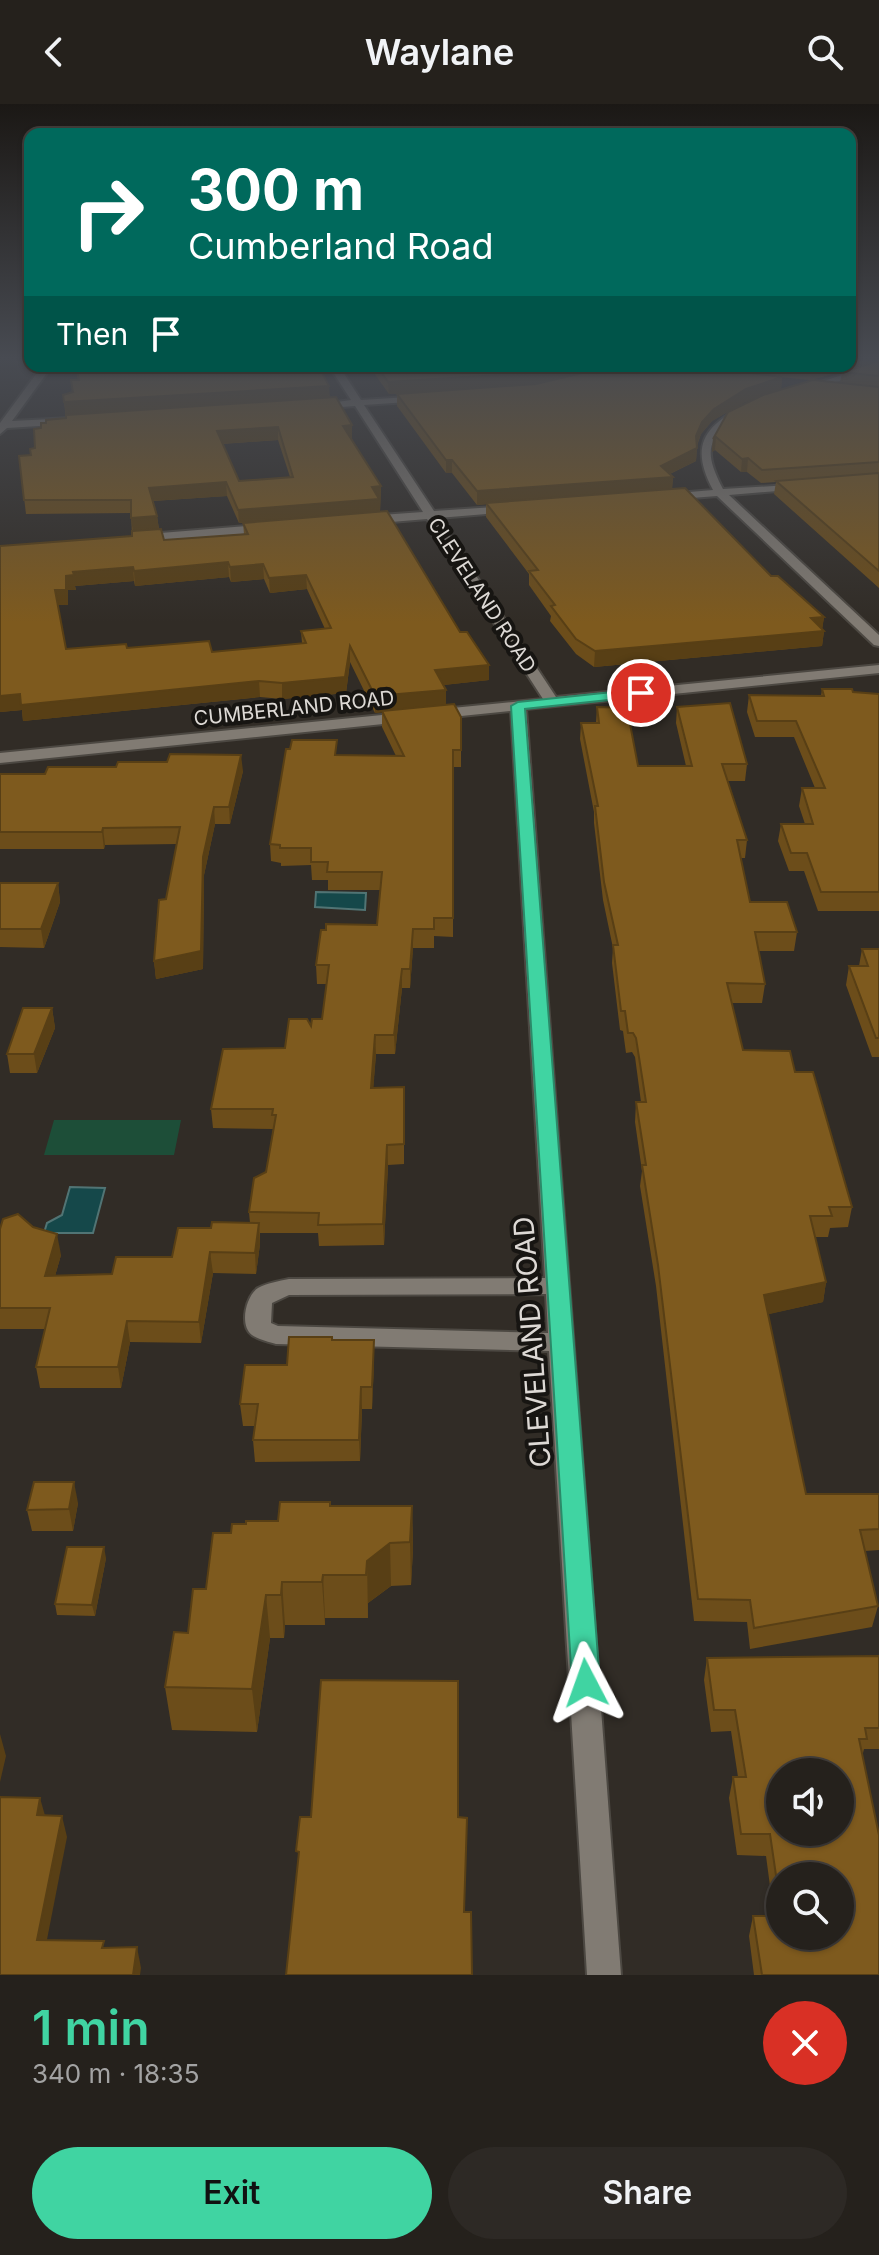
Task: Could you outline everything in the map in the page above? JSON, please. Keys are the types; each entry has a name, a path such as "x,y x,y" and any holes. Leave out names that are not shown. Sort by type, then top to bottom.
{"street":[{"name":"CLEVELAND ROAD","path":"385,447 552,702"},
{"path":"705,447 705,469 720,493 879,642"},
{"path":"654,498 816,485"},
{"path":"347,522 526,508"},
{"path":"126,539 284,527"},
{"name":"CUMBERLAND ROAD","path":"0,758 879,669"},
{"name":"CLEVELAND ROAD","path":"518,706 604,1975"},
{"path":"559,1286 289,1287 270,1291 257,1308 259,1328 276,1335 563,1342"}],"green space":[{"path":"54,1120 181,1120 174,1155 44,1155"}],"water":[{"path":"316,892 366,893 365,910 315,907"},
{"path":"70,1187 105,1188 93,1233 44,1233 47,1223 62,1215"}],"building":[{"path":"224,447 239,481 293,477 284,447 356,447 381,486 372,487 379,499 238,510 226,482 149,488 157,516 131,518 131,500 24,500 19,456 31,455 30,449"},
{"path":"437,447 697,448 661,466 673,477 477,491 452,460 446,460"},
{"path":"728,447 879,447 879,462 762,470 748,458 742,459"},
{"path":"879,473 879,571 776,481"},
{"path":"685,488 771,576 778,576 824,617 811,618 824,631 595,651 576,639 551,606 555,605 529,571 538,570 486,503"},
{"path":"387,511 460,632 467,632 489,665 435,670 446,690 375,696 350,646 345,677 282,683 259,681 21,705 20,694 0,696 0,546 132,536 132,531 161,529 164,540 248,534 243,523","holes":["228,562 230,567 263,564 269,578 306,575 331,628 301,631 306,643 212,652 209,641 127,648 126,644 66,649 55,590 66,590 66,576 74,575 73,572 133,567 134,571"]},
{"path":"822,689 852,689 853,692 879,694 879,892 821,892 807,853 791,853 781,824 813,824 802,788 825,788 796,721 757,721 749,695 824,696"},
{"path":"730,703 747,764 722,764 747,840 737,840 750,902 787,902 797,932 755,932 765,984 727,983 743,1050 790,1051 795,1072 813,1072 852,1207 829,1207 832,1216 810,1216 826,1282 764,1295 806,1494 879,1494 879,1529 860,1530 878,1606 754,1628 750,1600 698,1599 658,1265 642,1165 646,1165 636,1102 646,1102 636,1038 633,1033 628,1033 625,1011 621,1011 613,945 618,945 604,882 595,806 598,806 581,723 599,723 597,707 627,708 638,766 692,766 677,707"},
{"path":"454,704 461,717 461,750 453,750 453,918 434,918 434,929 413,929 410,969 402,969 394,1035 375,1035 371,1088 404,1087 404,1144 387,1145 383,1224 318,1225 319,1213 249,1212 254,1178 266,1172 276,1115 272,1115 273,1109 211,1109 223,1049 285,1048 289,1019 307,1019 311,1026 312,1019 322,1019 329,965 316,965 321,930 326,930 326,924 377,925 382,872 327,872 328,862 311,862 311,848 280,848 280,845 270,844 286,749 290,749 292,740 337,740 335,755 404,756 382,711"},
{"path":"170,754 241,755 229,807 214,807 203,857 201,951 154,961 159,900 166,899 180,827 103,828 102,832 0,832 0,774 45,774 48,767 116,767 118,762 167,762"},
{"path":"0,883 58,883 41,929 0,929"},
{"path":"862,949 879,949 879,1038 876,1038 849,966 868,966"},
{"path":"23,1008 52,1008 34,1054 7,1054"},
{"path":"18,1214 33,1227 57,1234 45,1276 112,1274 116,1257 172,1257 178,1228 211,1228 212,1222 259,1223 255,1253 210,1252 199,1322 127,1321 118,1367 36,1367 50,1308 0,1308 0,1229 3,1219"},
{"path":"289,1337 374,1340 372,1387 361,1387 359,1440 253,1440 258,1404 240,1404 245,1365 287,1365"},
{"path":"34,1482 74,1482 69,1509 27,1510"},
{"path":"280,1502 330,1502 330,1506 412,1506 410,1542 390,1543 367,1561 366,1575 323,1575 322,1582 282,1582 281,1595 266,1595 252,1689 165,1687 174,1632 188,1633 193,1589 206,1589 213,1533 231,1533 232,1524 246,1524 246,1521 278,1521"},
{"path":"67,1547 104,1547 92,1605 55,1604"},
{"path":"879,1656 879,1728 865,1728 867,1739 859,1739 879,1835 879,1975 762,1975 753,1916 766,1916 766,1950 854,1950 854,1862 774,1862 772,1846 854,1846 854,1758 766,1758 766,1834 741,1834 733,1777 746,1777 735,1710 714,1710 707,1658"},
{"path":"321,1680 458,1681 458,1817 467,1818 464,1912 471,1912 472,1975 286,1975 300,1817 311,1817"},
{"path":"0,1797 40,1798 37,1815 62,1816 37,1940 104,1941 102,1948 137,1947 133,1975 0,1975"}],"route":[{"path":"586,1683 518,706 641,693"}]}
